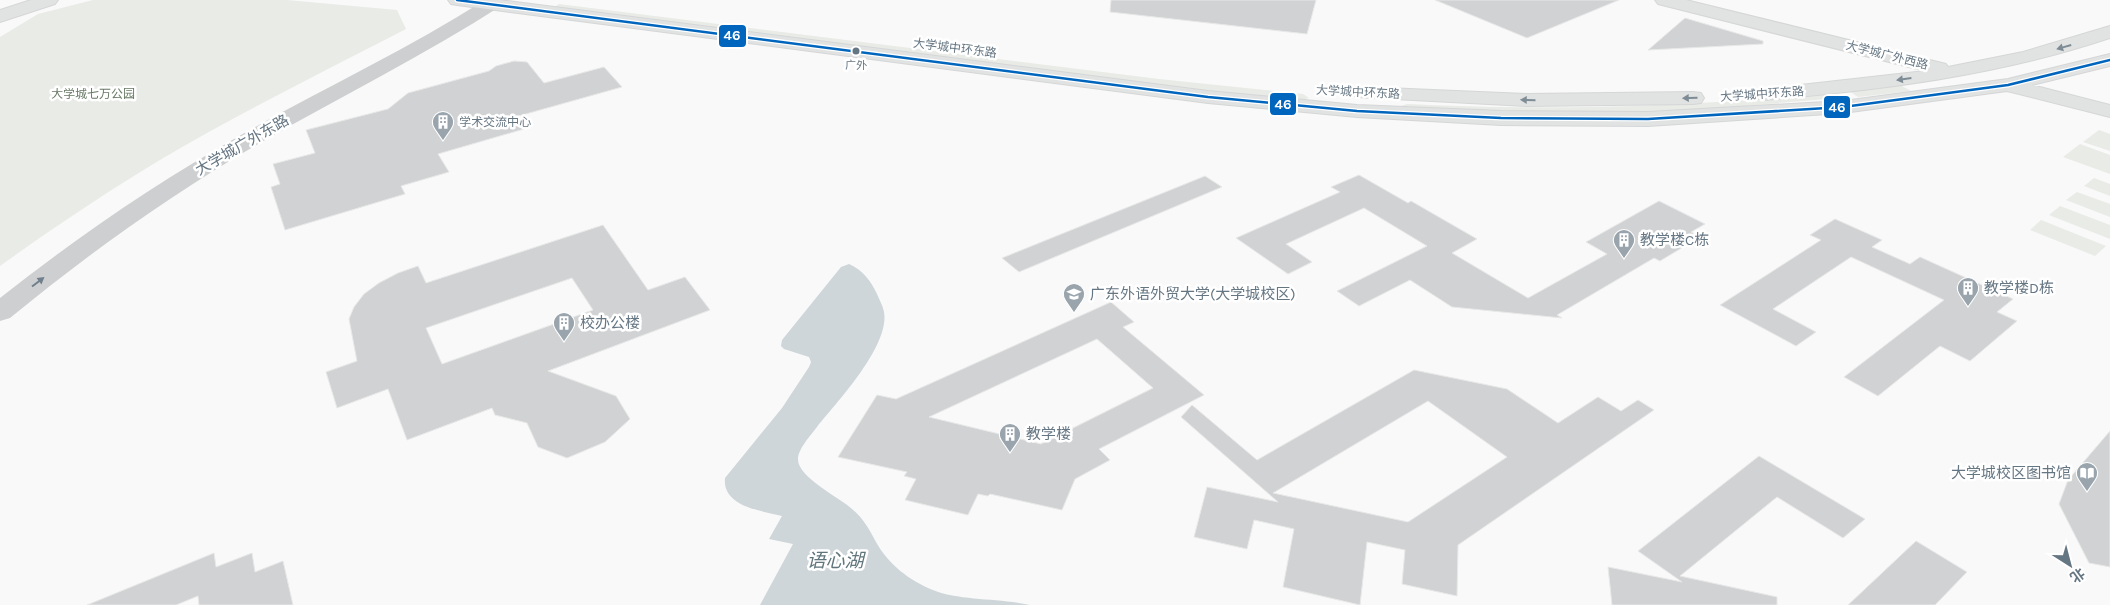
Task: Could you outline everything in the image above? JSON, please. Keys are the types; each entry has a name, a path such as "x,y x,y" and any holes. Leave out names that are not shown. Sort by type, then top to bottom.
{"main road":[{"path":"0,5 9,0"},
{"path":"0,15 24,0"},
{"path":"0,15 48,0"},
{"name":"大学城中环东路","path":"574,0 1163,74 1322,100"},
{"name":"大学城广外西路","path":"1664,0 1790,32 1961,70"},
{"name":"大学城广外西路","path":"1690,0 2016,84 2110,111"},
{"name":"大学城中环东路","path":"480,1 1165,92 1391,104 1542,119 1720,116 1859,105 2016,84 2108,67"},
{"path":"1790,32 1822,46 1840,66 1837,79 1827,89 1852,99 1859,105"},
{"name":"大学城中环东路","path":"1391,104 1508,100 1632,100 1749,95 1827,89 1961,70 2046,52 2110,32"},
{"name":"大学城广外西路","path":"2016,84 2110,103"}],"street":[{"name":"大学城广外东路","path":"0,288 92,222 177,167 268,115 480,1"},
{"name":"大学城广外东路","path":"0,312 116,225 198,170 286,119 448,32 480,1"}],"green space":[{"name":"大学城七万公园","path":"93,0 287,0 397,10 406,29 194,140 81,210 0,266 0,37 38,14"},
{"path":"559,4 1159,79 1303,94 1309,98 1302,100 1158,87 553,8"},
{"path":"1900,85 1911,91 1858,97 1849,91"},
{"path":"1830,93 1840,98 1669,112 1537,114 1401,106 1407,104 1512,107 1618,106 1725,102"},
{"path":"2099,130 2110,134 2110,151 2083,142"},
{"path":"2080,144 2110,155 2110,174 2063,157"},
{"path":"2094,178 2110,184 2110,196 2084,186"},
{"path":"2077,192 2110,204 2110,217 2066,200"},
{"path":"2060,206 2110,225 2110,239 2049,215"},
{"path":"2041,220 2106,246 2095,256 2030,230"}],"water":[{"name":"语心湖","path":"849,264 862,273 875,289 884,312 884,326 871,357 849,389 802,447 798,459 800,466 811,480 856,513 866,524 887,558 900,571 916,582 944,594 1030,605 760,605 793,544 769,539 782,516 745,506 737,501 726,488 725,478 782,408 809,367 811,362 809,357 784,349 781,346 782,340 841,267"}],"building":[{"path":"1111,0 1316,0 1307,34 1110,12"},
{"path":"1435,0 1619,0 1527,38"},
{"path":"1685,18 1763,41 1763,44 1648,50"},
{"name":"学术交流中心","path":"514,61 527,62 544,83 604,67 622,87 515,117 524,129 438,154 449,172 401,186 405,194 285,230 271,187 280,184 273,164 315,153 306,130 388,109 408,93 489,71 496,66"},
{"path":"1359,175 1408,203 1411,201 1477,239 1452,253 1528,298 1607,254 1586,242 1659,201 1705,224 1691,232 1700,237 1660,261 1654,258 1557,315 1562,318 1452,307 1410,280 1359,306 1337,291 1427,246 1364,208 1286,244 1312,262 1288,274 1236,238 1340,192 1331,187"},
{"path":"1205,176 1222,187 1019,272 1002,258"},
{"name":"教学楼D栋","path":"1835,219 1882,240 1872,247 1910,264 1920,257 2013,299 1997,312 2017,321 1970,361 1940,346 1878,396 1844,377 1944,300 1851,257 1773,309 1816,332 1796,346 1720,305 1821,240 1810,235"},
{"name":"校办公楼","path":"603,225 648,290 685,277 710,310 548,371 616,396 630,419 605,442 567,458 538,447 527,423 495,415 492,408 407,440 388,389 337,408 326,372 357,361 349,319 354,307 364,294 379,283 398,273 418,266 426,283","holes":["572,278 593,310 442,364 426,328"]},
{"path":"1111,302 1134,322 1123,327 1204,395 1099,449 1110,460 1075,479 1062,510 990,494 988,496 978,494 968,515 905,500 916,479 904,476 907,472 838,457 877,395 896,399","holes":["1097,339 1153,388 1041,444 929,417"]},
{"path":"1414,370 1507,389 1558,423 1598,397 1621,411 1638,400 1654,410 1458,545 1457,596 1402,584 1405,550 1367,542 1360,605 1283,587 1294,529 1254,520 1247,549 1194,537 1207,487 1278,502 1181,417 1192,405 1257,460","holes":["1428,401 1507,457 1408,522 1273,493"]},
{"name":"大学城校区图书馆","path":"2110,431 2110,567 2089,563 2059,504 2068,480"},
{"path":"1759,456 1865,519 1843,538 1777,497 1680,576 1777,597 1777,605 1612,605 1608,567 1682,582 1638,551"},
{"path":"1916,541 1967,572 1935,605 1848,605"},
{"path":"214,553 216,567 252,553 255,572 283,561 293,605 199,605 198,596 176,605 87,605"}],"transit line":[{"name":"46","path":"457,0 1208,97 1357,111 1501,118 1648,119 1843,107 2008,85 2110,60"}],"place":[{"name":"广外","path":"856,51"},
{"name":"学术交流中心","path":"443,141"},
{"name":"教学楼C栋","path":"1624,259"},
{"name":"教学楼D栋","path":"1968,307"},
{"name":"广东外语外贸大学(大学城校区)","path":"1074,313"},
{"name":"校办公楼","path":"564,342"},
{"name":"教学楼","path":"1010,453"},
{"name":"大学城校区图书馆","path":"2087,492"}]}
